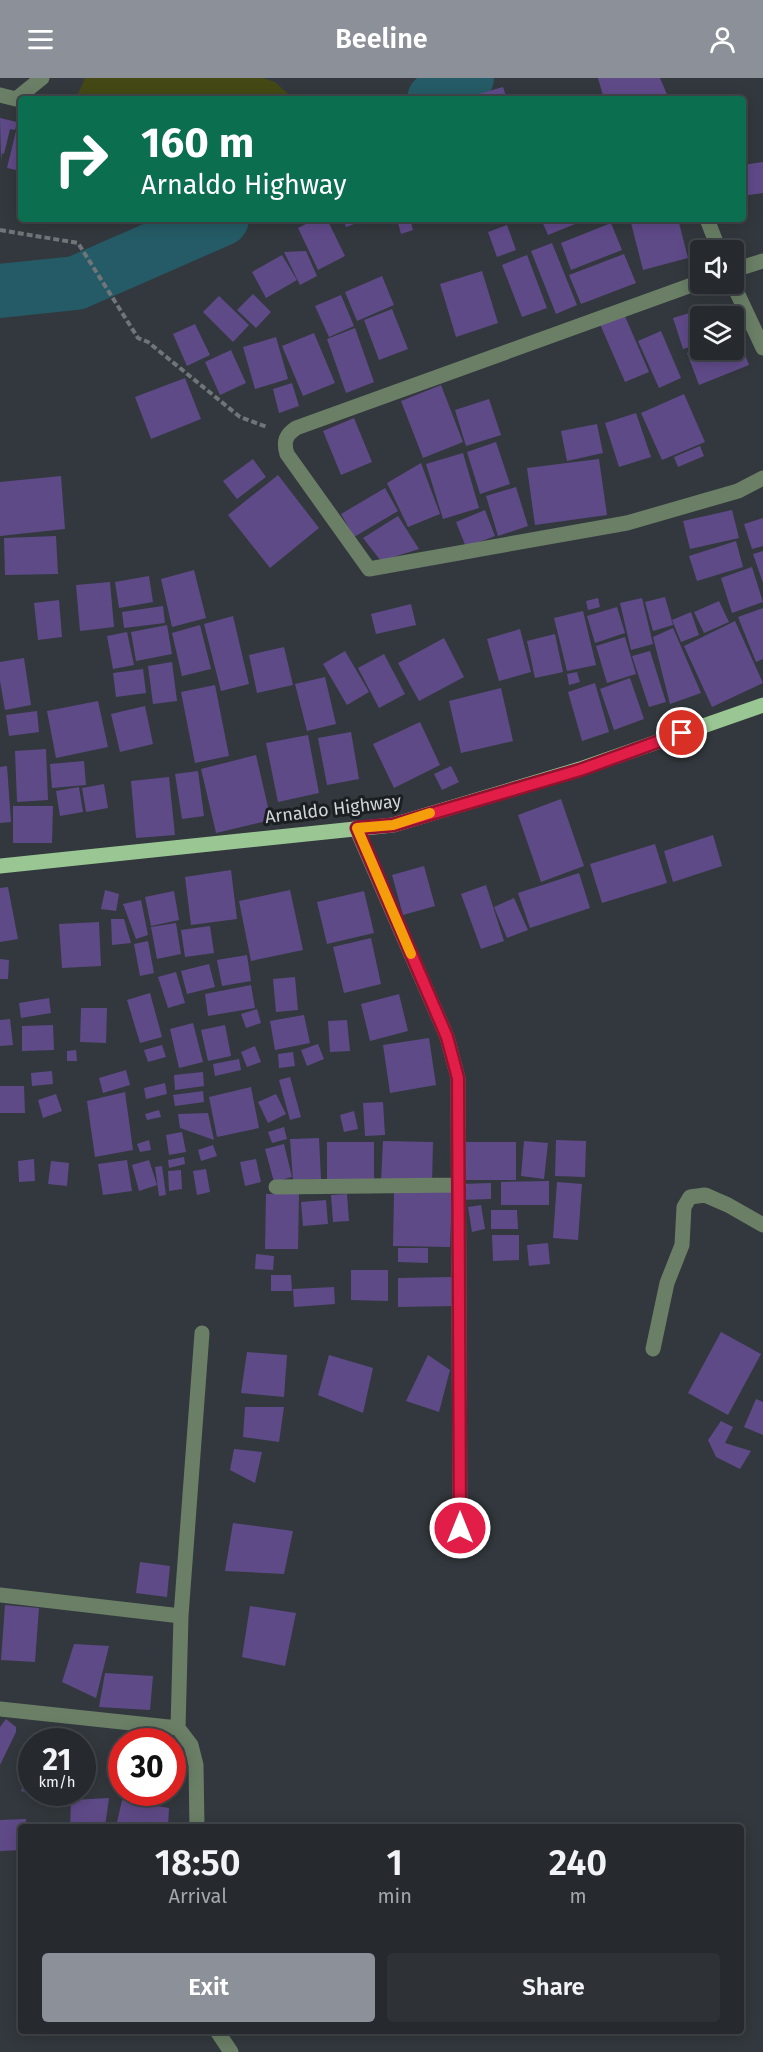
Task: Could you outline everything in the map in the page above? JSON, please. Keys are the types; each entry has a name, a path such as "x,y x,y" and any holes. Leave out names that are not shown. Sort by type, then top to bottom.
{"main road":[{"name":"Arnaldo Highway","path":"0,866 393,825 580,770 763,705"}],"street":[{"path":"20,96 42,78"},
{"path":"0,95 16,99 18,97"},
{"path":"708,222 715,240"},
{"path":"744,267 763,261"},
{"path":"690,286 296,428 287,435 284,445 287,454 369,569 627,523 738,491 763,478"},
{"path":"738,294 763,348"},
{"path":"357,828 447,1037 458,1078 460,1528"},
{"path":"276,1187 459,1185"},
{"path":"653,1349 666,1283 682,1245 684,1207 690,1197 705,1196 728,1205 763,1225"},
{"path":"0,1708 178,1728 181,1616 202,1333"},
{"path":"0,1595 181,1616"},
{"path":"186,1738 191,1744 196,1765 197,1824"},
{"path":"219,2034 231,2052"}],"path":[{"path":"0,230 78,243 138,338 148,342 240,417 287,435"}],"green space":[{"path":"85,78 263,78 275,82 291,96 77,96"}],"building":[{"path":"598,78 660,78 668,96 603,96"},
{"path":"503,87 506,96 475,96"},
{"path":"0,118 17,122 15,130 10,129 1,160"},
{"path":"16,131 18,131 18,170 7,168"},
{"path":"763,162 763,193 746,195 746,164"},
{"path":"310,222 328,222 345,256 318,270 298,228"},
{"path":"344,222 360,222 346,227"},
{"path":"398,222 411,222 413,230 401,234"},
{"path":"542,222 574,222 575,224 548,235"},
{"path":"631,222 679,222 688,258 643,270"},
{"path":"611,223 622,250 571,270 561,243"},
{"path":"507,225 516,250 497,257 488,232"},
{"path":"552,243 577,305 556,314 531,251"},
{"path":"306,251 317,276 300,285 284,252"},
{"path":"624,254 636,283 581,304 569,275"},
{"path":"282,255 297,280 266,298 252,272"},
{"path":"527,255 547,308 522,317 502,265"},
{"path":"482,271 498,323 456,337 440,284"},
{"path":"382,276 394,305 357,321 345,292"},
{"path":"253,294 271,312 256,328 237,310"},
{"path":"341,295 354,326 329,337 315,306"},
{"path":"219,296 249,325 233,342 203,312"},
{"path":"392,309 408,349 379,360 364,320"},
{"path":"690,313 690,347 683,349 673,318"},
{"path":"624,314 649,372 625,382 600,324"},
{"path":"195,324 210,355 187,366 173,334"},
{"path":"355,328 374,382 346,393 327,339"},
{"path":"661,331 681,378 659,388 638,341"},
{"path":"314,333 335,383 303,396 282,346"},
{"path":"276,337 288,379 255,389 243,347"},
{"path":"231,350 246,383 220,395 205,362"},
{"path":"690,352 690,360 744,360 744,352 749,365 699,385 687,353"},
{"path":"185,378 201,419 151,439 135,397"},
{"path":"292,383 299,406 279,413 273,389"},
{"path":"441,385 463,442 423,458 401,401"},
{"path":"684,394 705,442 662,460 641,413"},
{"path":"489,399 501,435 466,446 455,410"},
{"path":"636,413 651,457 619,467 605,423"},
{"path":"354,418 372,462 341,475 323,431"},
{"path":"597,424 603,453 567,461 561,431"},
{"path":"496,442 510,484 480,494 467,452"},
{"path":"700,446 704,456 678,467 674,457"},
{"path":"463,453 479,508 443,519 426,464"},
{"path":"253,459 266,477 237,499 223,481"},
{"path":"599,459 607,515 535,525 527,468"},
{"path":"421,463 440,514 408,527 387,483"},
{"path":"278,475 319,528 270,568 228,515"},
{"path":"61,476 65,529 0,536 0,482"},
{"path":"516,487 528,526 498,536 486,496"},
{"path":"385,488 398,511 354,537 341,514"},
{"path":"485,510 495,536 466,547 456,522"},
{"path":"732,510 739,538 690,549 683,521"},
{"path":"398,516 419,549 381,561 363,538"},
{"path":"763,518 763,546 752,549 744,524"},
{"path":"56,536 58,574 5,575 4,538"},
{"path":"736,541 743,567 697,581 689,556"},
{"path":"763,551 763,583 753,554"},
{"path":"752,567 763,602 732,613 721,578"},
{"path":"194,570 206,618 172,627 161,579"},
{"path":"149,576 153,602 119,608 115,582"},
{"path":"110,582 114,627 80,631 76,585"},
{"path":"665,597 673,625 653,631 645,602"},
{"path":"598,598 600,607 588,610 586,601"},
{"path":"642,598 653,644 631,650 620,603"},
{"path":"59,600 62,637 38,640 34,603"},
{"path":"719,601 729,622 704,633 694,612"},
{"path":"411,604 416,625 376,634 371,614"},
{"path":"163,606 165,623 124,628 122,612"},
{"path":"617,607 625,633 595,643 587,616"},
{"path":"763,608 763,659 756,662 738,617"},
{"path":"583,611 596,665 567,671 554,618"},
{"path":"691,612 699,635 681,642 672,620"},
{"path":"233,616 249,684 221,691 204,624"},
{"path":"735,621 763,683 712,707 684,646"},
{"path":"167,625 172,654 136,661 131,632"},
{"path":"200,625 211,669 182,676 172,633"},
{"path":"673,628 701,693 670,704 653,637"},
{"path":"520,629 531,672 499,681 487,639"},
{"path":"127,632 134,665 113,669 107,636"},
{"path":"555,634 563,672 535,678 527,641"},
{"path":"625,637 636,674 607,683 596,646"},
{"path":"444,638 464,677 419,701 398,663"},
{"path":"284,647 293,685 257,693 249,655"},
{"path":"345,651 369,692 347,705 323,664"},
{"path":"650,651 666,702 649,707 632,656"},
{"path":"384,654 405,694 379,708 358,668"},
{"path":"24,658 31,705 5,710 0,681 0,662"},
{"path":"172,662 177,701 153,704 148,666"},
{"path":"143,669 146,693 116,697 113,673"},
{"path":"577,672 580,682 569,685 567,674"},
{"path":"325,677 336,724 307,731 295,684"},
{"path":"630,678 644,719 614,730 600,689"},
{"path":"595,683 609,732 582,741 568,692"},
{"path":"215,685 229,756 195,763 181,692"},
{"path":"501,688 513,741 461,753 449,701"},
{"path":"98,701 108,747 56,758 47,711"},
{"path":"145,706 153,744 120,752 111,714"},
{"path":"37,711 39,732 9,736 6,715"},
{"path":"420,722 440,765 394,788 373,744"},
{"path":"351,732 359,779 327,785 318,738"},
{"path":"308,735 319,793 278,802 266,743"},
{"path":"46,749 48,800 17,802 15,751"},
{"path":"256,755 271,820 216,833 201,769"},
{"path":"84,761 86,785 52,788 50,764"},
{"path":"7,766 11,822 0,823 0,767"},
{"path":"451,766 459,782 442,790 434,774"},
{"path":"198,771 204,816 182,819 175,774"},
{"path":"169,777 175,835 136,838 131,781"},
{"path":"104,784 108,808 86,812 82,788"},
{"path":"79,787 83,812 60,816 56,791"},
{"path":"561,799 584,866 541,882 518,815"},
{"path":"13,806 53,806 52,843 13,843"},
{"path":"713,835 722,866 673,882 664,851"},
{"path":"655,844 667,883 602,903 590,864"},
{"path":"424,866 435,906 403,915 392,875"},
{"path":"231,870 237,919 191,925 185,877"},
{"path":"579,873 590,908 530,928 518,893"},
{"path":"486,885 504,941 481,949 461,894"},
{"path":"8,887 18,939 0,942 0,888"},
{"path":"105,890 119,894 116,911 101,909"},
{"path":"290,890 303,950 251,961 239,901"},
{"path":"174,891 179,920 151,926 145,897"},
{"path":"364,891 374,933 327,944 317,902"},
{"path":"514,898 528,930 507,938 494,907"},
{"path":"141,900 148,935 136,939 123,904"},
{"path":"111,919 124,919 131,943 112,945"},
{"path":"99,922 101,966 62,968 59,924"},
{"path":"176,923 181,954 157,959 151,927"},
{"path":"210,926 214,953 185,957 181,930"},
{"path":"371,938 381,984 344,993 333,947"},
{"path":"148,941 154,973 140,976 134,944"},
{"path":"247,955 251,981 222,986 217,960"},
{"path":"0,959 9,960 8,979 0,979"},
{"path":"209,964 215,987 187,994 181,971"},
{"path":"176,972 185,1003 168,1008 158,977"},
{"path":"295,977 298,1010 276,1012 273,979"},
{"path":"251,985 255,1008 208,1016 205,994"},
{"path":"150,993 162,1037 140,1043 127,1000"},
{"path":"399,994 408,1031 370,1041 361,1004"},
{"path":"49,998 51,1013 21,1018 19,1003"},
{"path":"81,1008 107,1008 106,1043 80,1042"},
{"path":"257,1009 261,1023 246,1028 241,1014"},
{"path":"304,1015 310,1043 275,1050 270,1021"},
{"path":"10,1019 13,1045 0,1046 0,1020"},
{"path":"347,1020 350,1051 330,1052 328,1021"},
{"path":"193,1023 203,1062 179,1068 170,1029"},
{"path":"53,1025 54,1050 22,1051 22,1026"},
{"path":"225,1025 231,1056 208,1061 201,1030"},
{"path":"429,1038 436,1085 390,1093 383,1045"},
{"path":"318,1044 324,1059 307,1066 301,1050"},
{"path":"162,1045 166,1057 148,1062 144,1050"},
{"path":"255,1046 261,1062 247,1067 241,1052"},
{"path":"76,1050 77,1061 67,1061 67,1051"},
{"path":"293,1052 295,1066 279,1068 278,1054"},
{"path":"239,1059 241,1070 215,1076 213,1064"},
{"path":"126,1070 130,1085 103,1093 99,1078"},
{"path":"52,1071 53,1084 32,1086 31,1073"},
{"path":"203,1072 204,1086 175,1090 174,1075"},
{"path":"290,1077 301,1117 290,1120 279,1080"},
{"path":"165,1083 167,1094 146,1099 144,1088"},
{"path":"0,1086 24,1086 25,1113 0,1113"},
{"path":"251,1087 259,1128 217,1137 209,1097"},
{"path":"203,1091 204,1102 175,1106 173,1095"},
{"path":"125,1092 133,1150 95,1157 87,1101"},
{"path":"56,1094 62,1111 43,1118 38,1100"},
{"path":"276,1094 286,1114 268,1123 258,1102"},
{"path":"383,1102 385,1135 365,1136 363,1103"},
{"path":"159,1110 161,1117 147,1120 145,1114"},
{"path":"354,1111 358,1129 344,1132 340,1115"},
{"path":"208,1113 214,1140 180,1128 178,1114"},
{"path":"284,1127 287,1139 272,1143 268,1132"},
{"path":"182,1132 186,1152 169,1155 166,1135"},
{"path":"319,1138 321,1179 293,1180 290,1139"},
{"path":"149,1140 151,1150 140,1152 137,1144"},
{"path":"556,1140 586,1141 585,1177 555,1176"},
{"path":"383,1141 433,1142 432,1183 381,1181"},
{"path":"524,1141 548,1143 544,1179 521,1176"},
{"path":"327,1142 374,1142 374,1182 327,1182"},
{"path":"466,1142 516,1142 516,1180 466,1180"},
{"path":"284,1144 292,1177 274,1182 265,1149"},
{"path":"213,1145 217,1156 201,1161 198,1150"},
{"path":"184,1157 185,1164 169,1168 168,1160"},
{"path":"34,1159 35,1181 19,1182 18,1161"},
{"path":"256,1159 261,1182 245,1186 240,1162"},
{"path":"127,1160 132,1191 103,1195 98,1164"},
{"path":"149,1160 157,1185 139,1191 132,1165"},
{"path":"51,1161 69,1163 67,1186 48,1184"},
{"path":"162,1166 166,1195 159,1196 155,1167"},
{"path":"206,1169 210,1192 197,1195 193,1171"},
{"path":"181,1170 182,1189 169,1191 168,1171"},
{"path":"549,1181 549,1205 501,1205 501,1182"},
{"path":"557,1182 582,1184 578,1240 553,1238"},
{"path":"491,1183 491,1199 461,1200 460,1184"},
{"path":"394,1190 452,1191 450,1247 393,1246"},
{"path":"266,1194 299,1194 298,1249 265,1249"},
{"path":"347,1194 349,1221 333,1222 331,1195"},
{"path":"326,1200 328,1224 303,1226 301,1202"},
{"path":"481,1205 485,1229 472,1232 468,1207"},
{"path":"491,1210 517,1210 518,1229 491,1229"},
{"path":"492,1235 519,1235 519,1260 493,1261"},
{"path":"548,1243 550,1264 529,1266 527,1245"},
{"path":"398,1248 428,1248 428,1263 398,1262"},
{"path":"256,1254 274,1256 273,1270 255,1269"},
{"path":"351,1270 388,1270 388,1301 351,1300"},
{"path":"271,1275 291,1275 292,1291 271,1291"},
{"path":"453,1277 453,1306 398,1307 398,1278"},
{"path":"334,1287 335,1304 294,1307 293,1289"},
{"path":"721,1332 761,1354 728,1415 688,1393"},
{"path":"247,1352 287,1355 284,1397 241,1393"},
{"path":"329,1355 373,1368 363,1413 318,1395"},
{"path":"428,1355 450,1370 439,1412 406,1401"},
{"path":"756,1399 763,1402 763,1435 744,1427"},
{"path":"245,1407 284,1407 279,1442 243,1437"},
{"path":"721,1421 733,1427 725,1443 751,1451 740,1469 716,1457 708,1440"},
{"path":"234,1449 262,1452 255,1483 230,1470"},
{"path":"233,1523 293,1531 284,1574 225,1571"},
{"path":"140,1562 170,1566 167,1597 136,1593"},
{"path":"5,1605 39,1608 35,1662 1,1660"},
{"path":"250,1606 296,1613 285,1666 242,1657"},
{"path":"74,1644 109,1646 96,1698 62,1682"},
{"path":"105,1673 153,1676 150,1710 99,1707"},
{"path":"6,1719 16,1727 16,1732 0,1765 0,1727"},
{"path":"108,1798 105,1824 70,1824 71,1806 96,1806 96,1799"},
{"path":"121,1806 157,1806 169,1808 168,1824 117,1824"},
{"path":"26,1819 26,1824 18,1824 18,1850 0,1851 0,1820"}],"waterway":[{"path":"439,96 467,78"},
{"path":"0,291 76,283 215,222"}],"slow traffic":[{"path":"411,954 357,828 393,825 430,813"}],"route":[{"path":"460,1528 458,1078 447,1037 357,828 393,825 580,770 682,733"}]}
